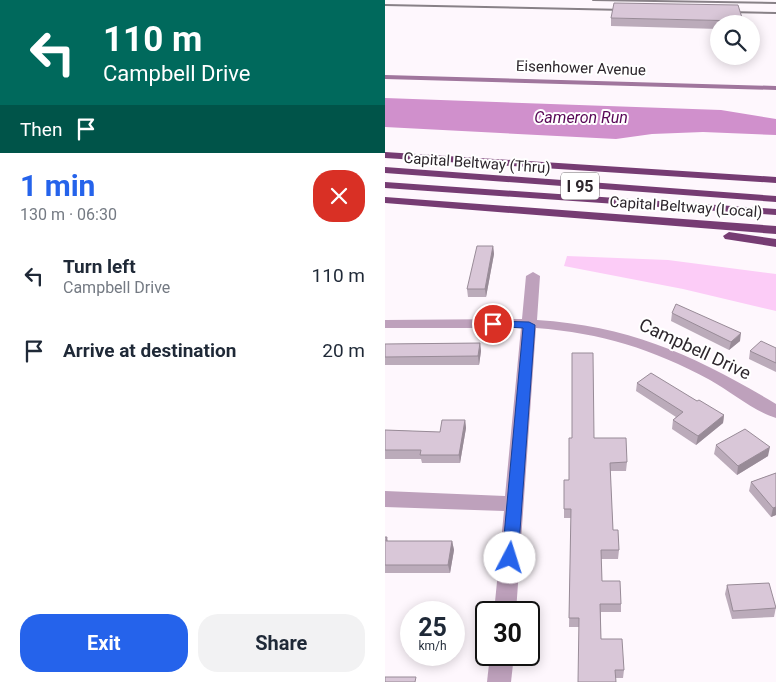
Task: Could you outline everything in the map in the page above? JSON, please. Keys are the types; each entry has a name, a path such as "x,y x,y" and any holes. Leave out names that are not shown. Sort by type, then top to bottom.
{"highway":[{"name":"Capital Beltway (Local)","path":"385,155 776,180"},
{"path":"474,161 776,173"},
{"name":"Capital Beltway (Thru)","path":"385,170 776,199"},
{"name":"Capital Beltway (Thru)","path":"385,185 776,212"},
{"name":"Capital Beltway (Local)","path":"385,200 776,230"},
{"path":"566,214 776,243"}],"main road":[{"name":"Eisenhower Avenue","path":"385,77 776,88"},
{"name":"Eisenhower Avenue","path":"385,85 776,96"}],"street":[{"path":"506,601 533,276"},
{"name":"Campbell Drive","path":"385,324 529,325 591,329 641,343 717,378 776,412"},
{"path":"385,499 515,504"},
{"path":"499,682 500,666"}],"shaded area":[{"path":"567,256 668,260 776,274 776,311 683,289 564,266"}],"water":[{"name":"Cameron Run","path":"385,98 721,110 776,119 776,135 703,132 652,134 616,139 385,127"}],"building":[{"path":"614,3 738,5 741,15 710,15 710,20 611,18"},
{"path":"477,246 493,246 485,289 467,289"},
{"path":"676,304 741,333 731,342 672,313"},
{"path":"761,341 776,348 776,363 750,351"},
{"path":"480,343 478,356 385,357 385,344"},
{"path":"572,353 593,353 594,438 626,438 627,462 610,463 613,530 618,530 619,550 601,550 602,581 620,581 621,604 600,604 601,639 622,639 624,670 615,670 616,682 578,682 579,618 569,618 571,509 564,509 564,480 569,480 569,438 572,438"},
{"path":"651,373 724,415 698,436 673,420 683,412 637,383"},
{"path":"442,420 465,420 459,455 420,455 421,450 385,450 385,430 440,432"},
{"path":"745,429 770,447 738,466 716,445"},
{"path":"776,473 776,507 773,508 751,482"},
{"path":"385,537 387,537 386,541 452,541 448,565 385,565"},
{"path":"769,583 776,608 733,611 727,585"},
{"path":"385,677 416,677 415,682 385,682"}],"railway":[{"path":"593,0 776,3"},
{"path":"385,5 625,10"},
{"path":"727,12 776,13"}],"route":[{"path":"493,324 529,325 510,558"}]}
